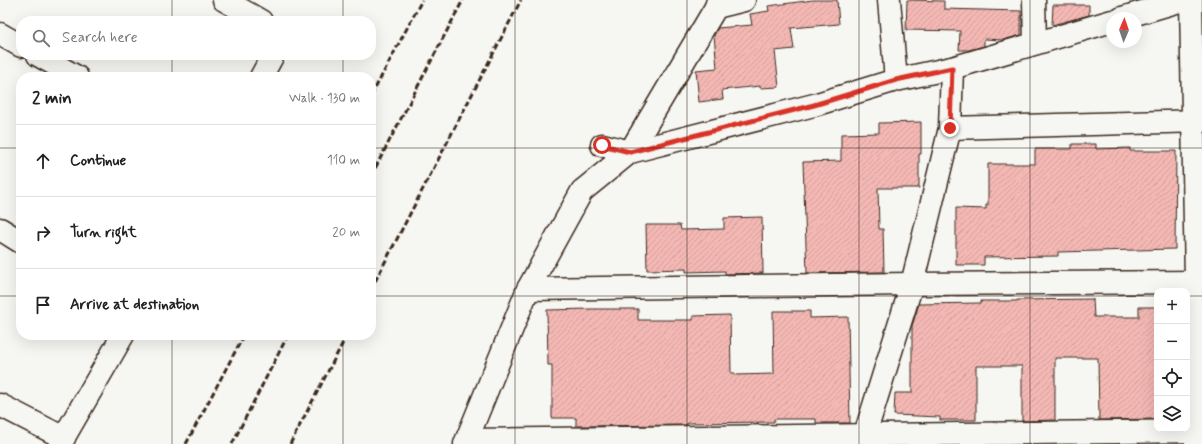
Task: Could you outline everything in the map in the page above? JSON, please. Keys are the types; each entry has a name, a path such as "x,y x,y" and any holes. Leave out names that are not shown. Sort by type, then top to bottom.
{"street":[{"path":"224,0 252,16"},
{"path":"744,0 717,3 630,152 582,191 528,289 466,442 863,440 1198,435 1198,121 1191,0"},
{"path":"889,0 896,80"},
{"path":"1034,0 1036,43"},
{"path":"1142,12 1183,0"},
{"path":"602,145 630,152 814,105 896,80 952,68 1106,23"},
{"path":"0,34 16,43"},
{"path":"47,60 68,72"},
{"path":"264,72 270,60"},
{"path":"863,440 912,284 950,128 952,68"},
{"path":"950,128 1198,121"},
{"path":"0,229 16,239"},
{"path":"528,289 1199,282"},
{"path":"0,405 62,441 120,340"}],"building":[{"path":"813,0 837,0 839,24 791,28 794,49 775,51 779,87 760,88 760,86 722,90 723,99 699,102 696,70 717,68 714,35 718,28 752,25 750,14 769,11 768,6"},
{"path":"907,0 944,1 944,9 1021,11 1021,35 1003,40 984,39 984,46 969,50 959,50 960,31 906,30"},
{"path":"1053,5 1089,5 1089,15 1052,25"},
{"path":"921,122 919,188 878,188 879,229 883,229 884,272 807,273 803,162 841,161 841,134 879,133 879,123"},
{"path":"1072,144 1096,144 1096,149 1130,148 1130,151 1176,151 1175,249 1058,252 1058,256 984,257 984,265 956,265 956,208 986,209 986,205 988,205 988,164 1035,164 1035,149 1072,149"},
{"path":"762,217 763,273 725,274 725,271 686,272 686,269 647,270 646,225 680,225 681,230 724,229 724,218"},
{"path":"1093,299 1094,317 1139,317 1139,307 1154,307 1154,419 1099,420 1098,358 1055,358 1055,420 1022,421 1022,366 976,366 976,420 940,420 940,417 894,415 895,393 912,393 912,326 919,304 981,303 981,301"},
{"path":"638,309 638,320 693,320 693,316 730,315 731,373 735,373 735,375 774,374 773,311 810,311 810,318 848,317 850,423 816,423 816,419 774,419 774,422 687,423 687,425 576,426 576,418 552,418 552,365 548,365 547,310"}],"railway":[{"path":"376,87 422,0"},
{"path":"376,166 463,0"},
{"path":"376,279 521,0"},
{"path":"186,444 241,340"},
{"path":"232,444 285,340"},
{"path":"290,444 344,340"}],"route":[{"path":"602,145 630,152 814,105 896,80 952,68 950,128"}]}
